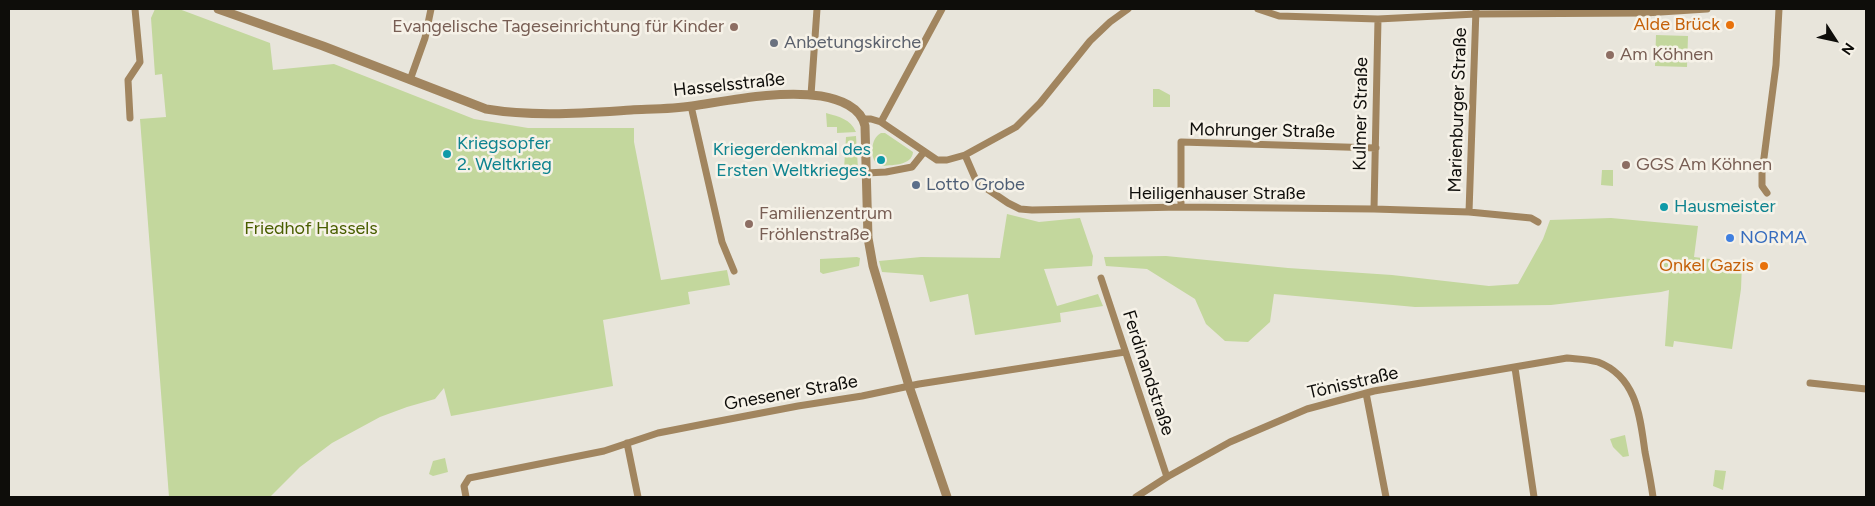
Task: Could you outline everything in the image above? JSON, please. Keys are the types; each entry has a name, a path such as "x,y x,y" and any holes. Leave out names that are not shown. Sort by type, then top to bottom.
{"street":[{"path":"130,118 128,80 140,62 136,9"},
{"name":"Hasselsstraße","path":"218,9 323,46 486,109 528,114 596,112 691,106 750,97 811,95 831,98 849,105 859,112 864,119"},
{"path":"410,80 425,38 431,9"},
{"path":"811,95 817,9"},
{"path":"881,122 942,9"},
{"path":"947,497 909,386 871,258 868,238 864,119 881,122 924,152 942,161 965,154 1016,127 1040,103 1090,41 1110,22 1128,9"},
{"path":"1258,9 1279,16 1378,19 1476,11 1580,14 1707,9"},
{"path":"1767,194 1762,186 1762,173 1776,65 1779,9"},
{"name":"Marienburger Straße","path":"1469,212 1476,11"},
{"name":"Kulmer Straße","path":"1374,209 1378,19"},
{"path":"691,106 722,242 734,271"},
{"name":"Mohrunger Straße","path":"1181,207 1181,142 1376,148"},
{"path":"866,173 886,172 912,167 924,152"},
{"name":"Heiligenhauser Straße","path":"965,154 975,178 980,184 990,193 1020,208 1047,210 1181,207 1374,209 1469,212 1531,218 1538,222"},
{"name":"Ferdinandstraße","path":"1101,278 1167,477"},
{"name":"Gnesener Straße","path":"466,497 464,486 467,480 472,477 604,450 636,439 670,431 909,386 1125,352"},
{"name":"Tönisstraße","path":"1136,497 1167,477 1245,434 1307,409 1366,393 1567,358 1596,362 1606,366 1623,381 1632,394 1638,407 1652,497"},
{"path":"1515,368 1534,497"},
{"path":"1810,383 1866,389"},
{"path":"1366,393 1386,497"},
{"path":"627,443 638,497"}],"green space":[{"name":"Friedhof Hassels","path":"155,9 179,9 270,43 273,70 334,64 474,119 528,128 634,128 634,142 661,280 727,270 730,285 688,292 690,304 603,320 613,386 451,416 444,388 435,399 380,417 332,443 300,467 270,497 169,497 140,119 166,117 162,74 155,75 151,18"},
{"path":"1656,35 1688,36 1687,67 1655,66"},
{"path":"1153,89 1159,89 1170,95 1170,107 1153,107"},
{"path":"826,113 848,121 856,132 837,133 837,127 827,127"},
{"path":"881,133 885,133 913,152 912,157 905,162 895,165 880,166 876,163 872,150 873,144"},
{"path":"856,136 858,169 844,169 846,137"},
{"path":"1602,170 1613,170 1613,186 1601,185"},
{"path":"1007,214 1039,222 1080,218 1093,256 1092,266 1044,269 1057,306 1098,294 1103,306 1060,313 1061,322 975,335 968,294 930,302 923,275 882,272 879,261 921,257 1000,258"},
{"path":"1611,218 1698,226 1694,257 1742,263 1741,289 1732,349 1674,341 1673,347 1665,346 1669,290 1551,305 1415,307 1274,294 1270,322 1248,342 1225,341 1206,324 1195,299 1147,269 1106,266 1104,257 1166,256 1288,268 1392,275 1489,286 1518,284 1543,239 1550,220"},
{"path":"860,258 859,266 823,274 820,272 820,259"},
{"path":"1625,435 1629,456 1623,457 1613,447 1610,439"},
{"path":"445,458 448,472 433,476 429,474 433,461"},
{"path":"1715,470 1726,471 1723,490 1713,486"}],"place":[{"name":"Alde Brück","path":"1730,25"},
{"name":"Evangelische Tageseinrichtung für Kinder","path":"734,27"},
{"name":"Anbetungskirche","path":"774,43"},
{"name":"Am Köhnen","path":"1610,55"},
{"name":"Kriegsopfer 2. Weltkrieg","path":"447,154"},
{"name":"Kriegerdenkmal des Ersten Weltkrieges.","path":"881,160"},
{"name":"GGS Am Köhnen","path":"1626,165"},
{"name":"Lotto Grobe","path":"916,185"},
{"name":"Hausmeister","path":"1664,207"},
{"name":"Familienzentrum Fröhlenstraße","path":"749,224"},
{"name":"NORMA","path":"1730,238"},
{"name":"Onkel Gazis","path":"1764,266"}]}
